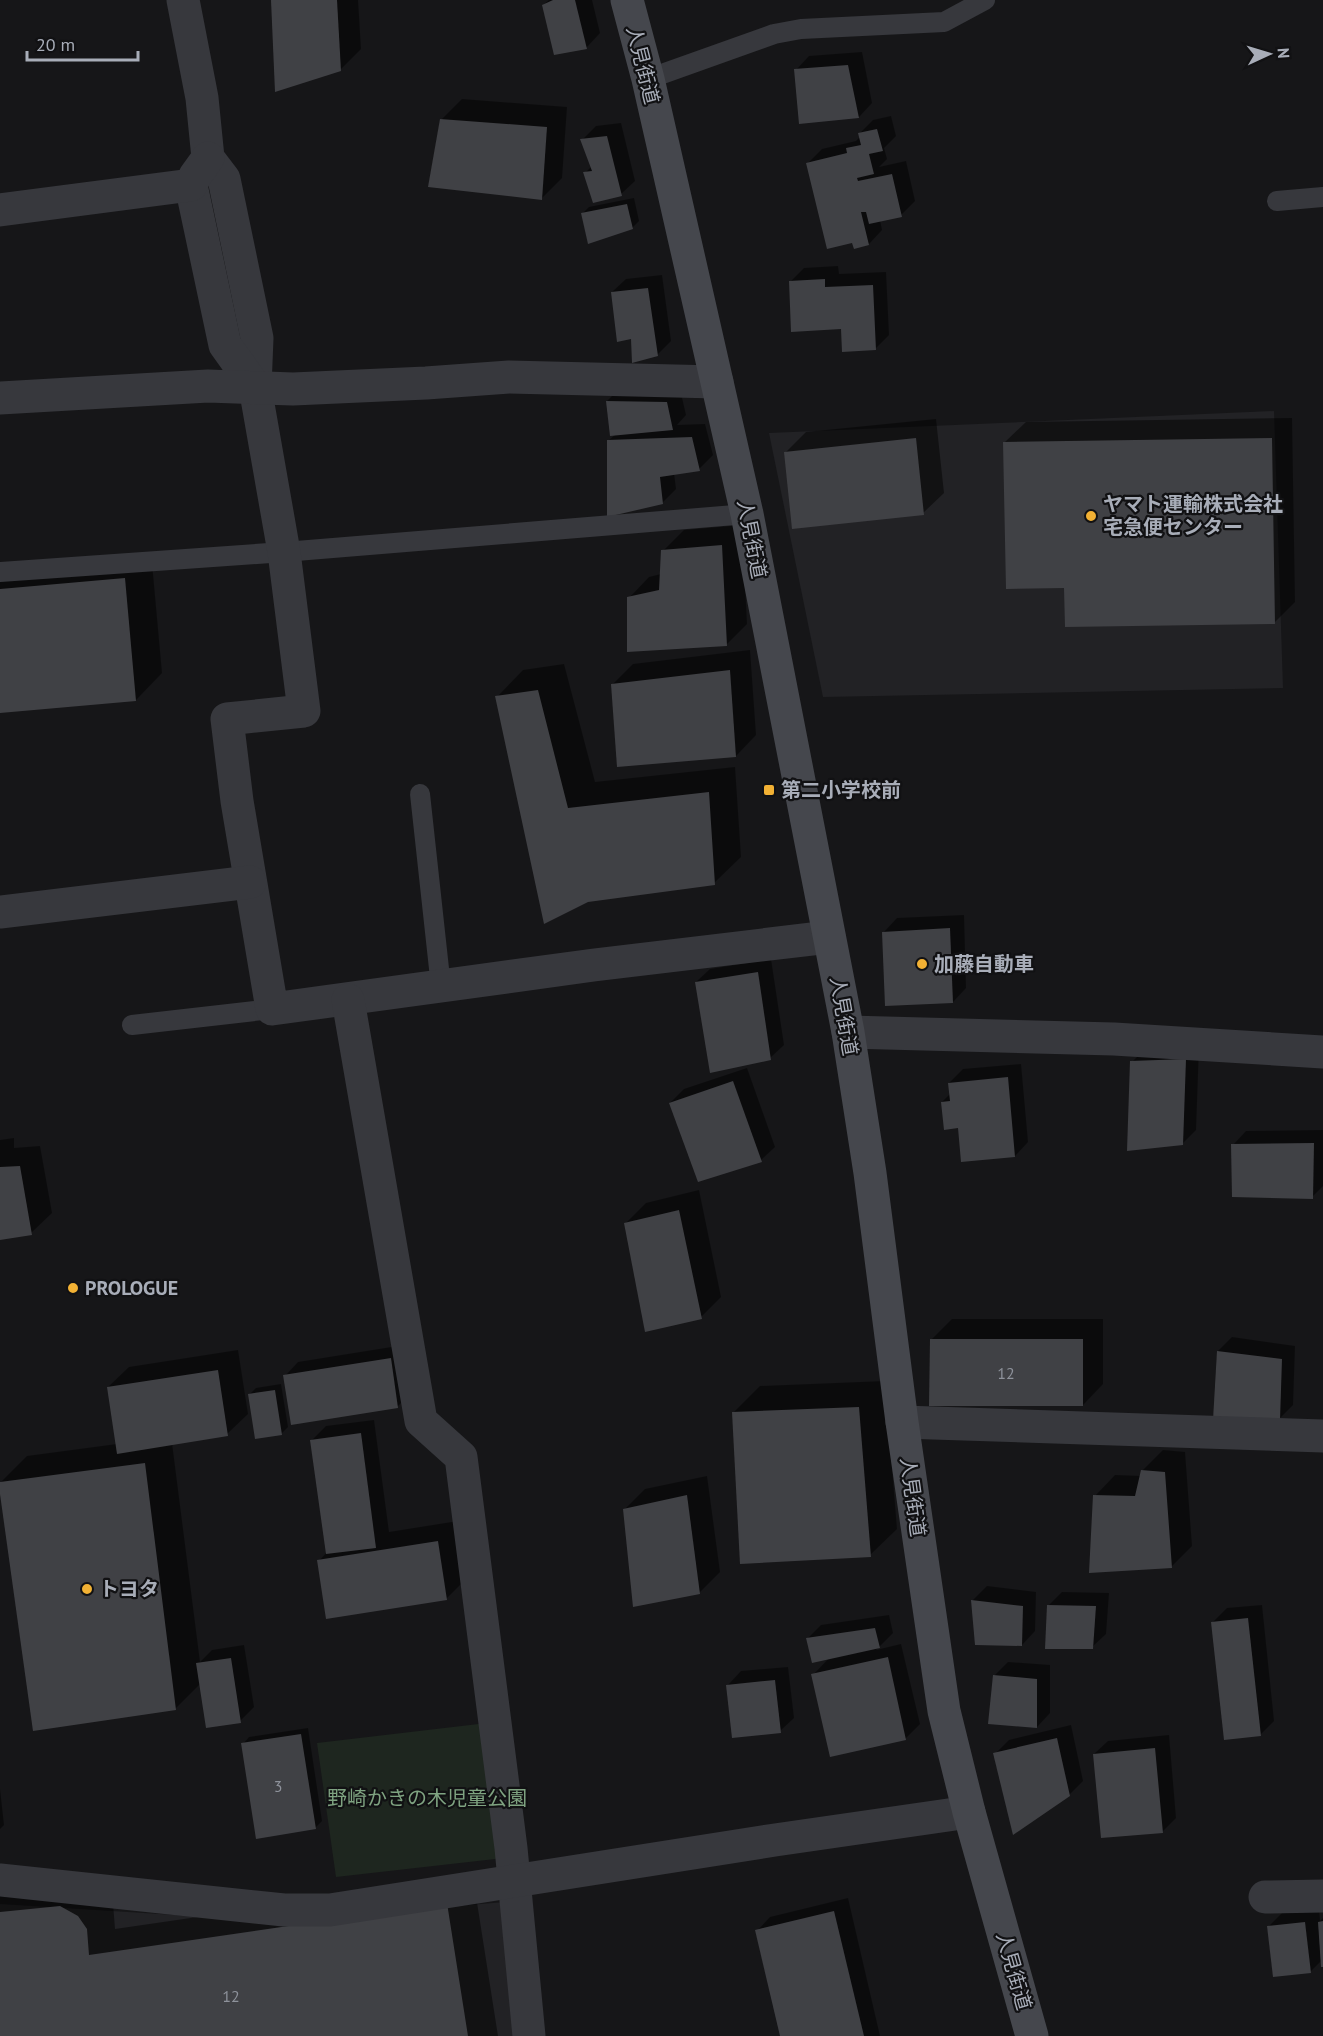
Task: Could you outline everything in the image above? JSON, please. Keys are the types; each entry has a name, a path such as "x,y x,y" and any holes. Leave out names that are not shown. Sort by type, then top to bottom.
{"main road":[{"name":"人見街道","path":"627,0 648,79 747,514 848,1032 870,1173 902,1422 944,1711 969,1812 1032,2036"}],"street":[{"path":"183,0 202,98 208,158 224,179 257,338 255,387 284,552 304,711 227,719 237,801 272,1010 594,965 829,937"},
{"path":"208,158 191,185 225,345 255,387"},
{"path":"0,210 191,185"},
{"path":"0,398 208,386 292,389 509,377 717,382"},
{"path":"0,912 250,882"},
{"path":"348,1000 421,1421 461,1457 515,1882 529,2036"},
{"path":"848,1032 1114,1039 1323,1052"},
{"path":"902,1422 1323,1436"},
{"path":"0,1880 284,1910 330,1911 775,1840 969,1812"},
{"path":"1265,1896 1323,1896"}],"lane":[{"path":"648,79 774,34 801,29 944,22 985,0"},
{"path":"1277,201 1323,197"},
{"path":"0,573 747,514"},
{"path":"420,794 441,987"},
{"path":"132,1025 272,1010"}],"shaded area":[{"path":"1274,411 1283,688 823,697 769,433"},
{"path":"505,1902 517,2036 0,2036 0,1904 274,1921"}],"green space":[{"name":"野崎かきの木児童公園","path":"487,1723 504,1858 336,1877 317,1743"}],"building":[{"path":"271,0 337,0 341,71 275,92"},
{"path":"553,0 575,0 587,49 554,55 542,5"},
{"path":"848,65 859,118 799,124 794,69"},
{"path":"440,119 547,127 542,200 428,187"},
{"path":"877,129 883,151 869,154 874,174 857,178 858,181 892,174 902,217 869,224 866,212 861,212 869,245 854,249 852,243 827,249 806,163 847,153 846,148 861,145 858,133"},
{"path":"607,136 622,196 593,203 583,172 592,171 580,139"},
{"path":"627,204 633,229 588,244 581,213"},
{"path":"825,279 825,287 873,285 876,350 842,352 841,329 791,332 789,281"},
{"path":"648,288 658,356 632,363 631,339 617,342 611,292"},
{"path":"606,401 667,402 673,430 610,436"},
{"path":"692,437 700,471 660,477 663,504 607,517 607,440"},
{"path":"916,438 924,515 792,529 784,452"},
{"path":"1272,438 1275,624 1065,627 1064,588 1006,589 1003,442"},
{"path":"722,545 727,646 627,652 627,597 659,590 661,550"},
{"path":"125,578 136,701 0,713 0,589"},
{"path":"730,670 736,757 617,767 611,684"},
{"path":"538,690 568,808 709,792 715,885 588,902 544,924 495,696"},
{"path":"950,928 953,1003 885,1006 882,932"},
{"path":"758,972 771,1060 710,1073 695,982"},
{"path":"1186,1059 1183,1145 1127,1151 1130,1061"},
{"path":"1008,1077 1015,1157 961,1162 958,1128 944,1130 941,1102 950,1101 948,1083"},
{"path":"733,1081 762,1162 698,1182 669,1103"},
{"path":"1314,1143 1313,1199 1232,1197 1231,1144"},
{"path":"20,1166 32,1235 0,1240 0,1167"},
{"path":"679,1210 702,1319 645,1332 624,1223"},
{"path":"930,1339 1083,1339 1083,1406 929,1406"},
{"path":"1217,1351 1282,1359 1280,1420 1213,1420"},
{"path":"391,1358 398,1408 291,1425 283,1375"},
{"path":"218,1370 228,1436 117,1454 107,1387"},
{"path":"275,1390 282,1435 255,1439 248,1394"},
{"path":"859,1407 871,1557 740,1564 732,1412"},
{"path":"361,1433 376,1548 326,1554 310,1440"},
{"path":"145,1463 176,1710 33,1731 0,1482"},
{"path":"1141,1470 1165,1472 1172,1568 1089,1573 1093,1495 1135,1496"},
{"path":"687,1495 700,1594 633,1607 623,1509"},
{"path":"438,1541 447,1600 326,1619 317,1560"},
{"path":"971,1600 1023,1606 1022,1646 975,1645"},
{"path":"1047,1605 1096,1606 1093,1649 1045,1649"},
{"path":"1248,1618 1261,1736 1224,1740 1211,1622"},
{"path":"875,1628 880,1648 812,1663 806,1638"},
{"path":"888,1657 906,1740 830,1757 811,1674"},
{"path":"231,1658 241,1723 206,1728 196,1663"},
{"path":"993,1675 1037,1679 1037,1728 988,1724"},
{"path":"775,1680 781,1733 732,1738 726,1685"},
{"path":"301,1734 316,1829 256,1839 241,1743"},
{"path":"1057,1738 1070,1796 1013,1835 993,1753"},
{"path":"1155,1748 1163,1833 1101,1838 1093,1754"},
{"path":"447,1903 468,2036 0,2036 0,1912 60,1906 78,1916 87,1929 89,1955"},
{"path":"834,1911 864,2036 780,2036 755,1930"},
{"path":"1323,1921 1323,1967 1321,1967 1318,1922"},
{"path":"1305,1922 1311,1973 1273,1977 1267,1926"}],"place":[{"name":"ヤマト運輸株式会社 宅急便センター","path":"1091,516"},
{"name":"第二小学校前","path":"769,790"},
{"name":"加藤自動車","path":"922,964"},
{"name":"PROLOGUE","path":"73,1288"},
{"name":"トヨタ","path":"87,1589"}]}
